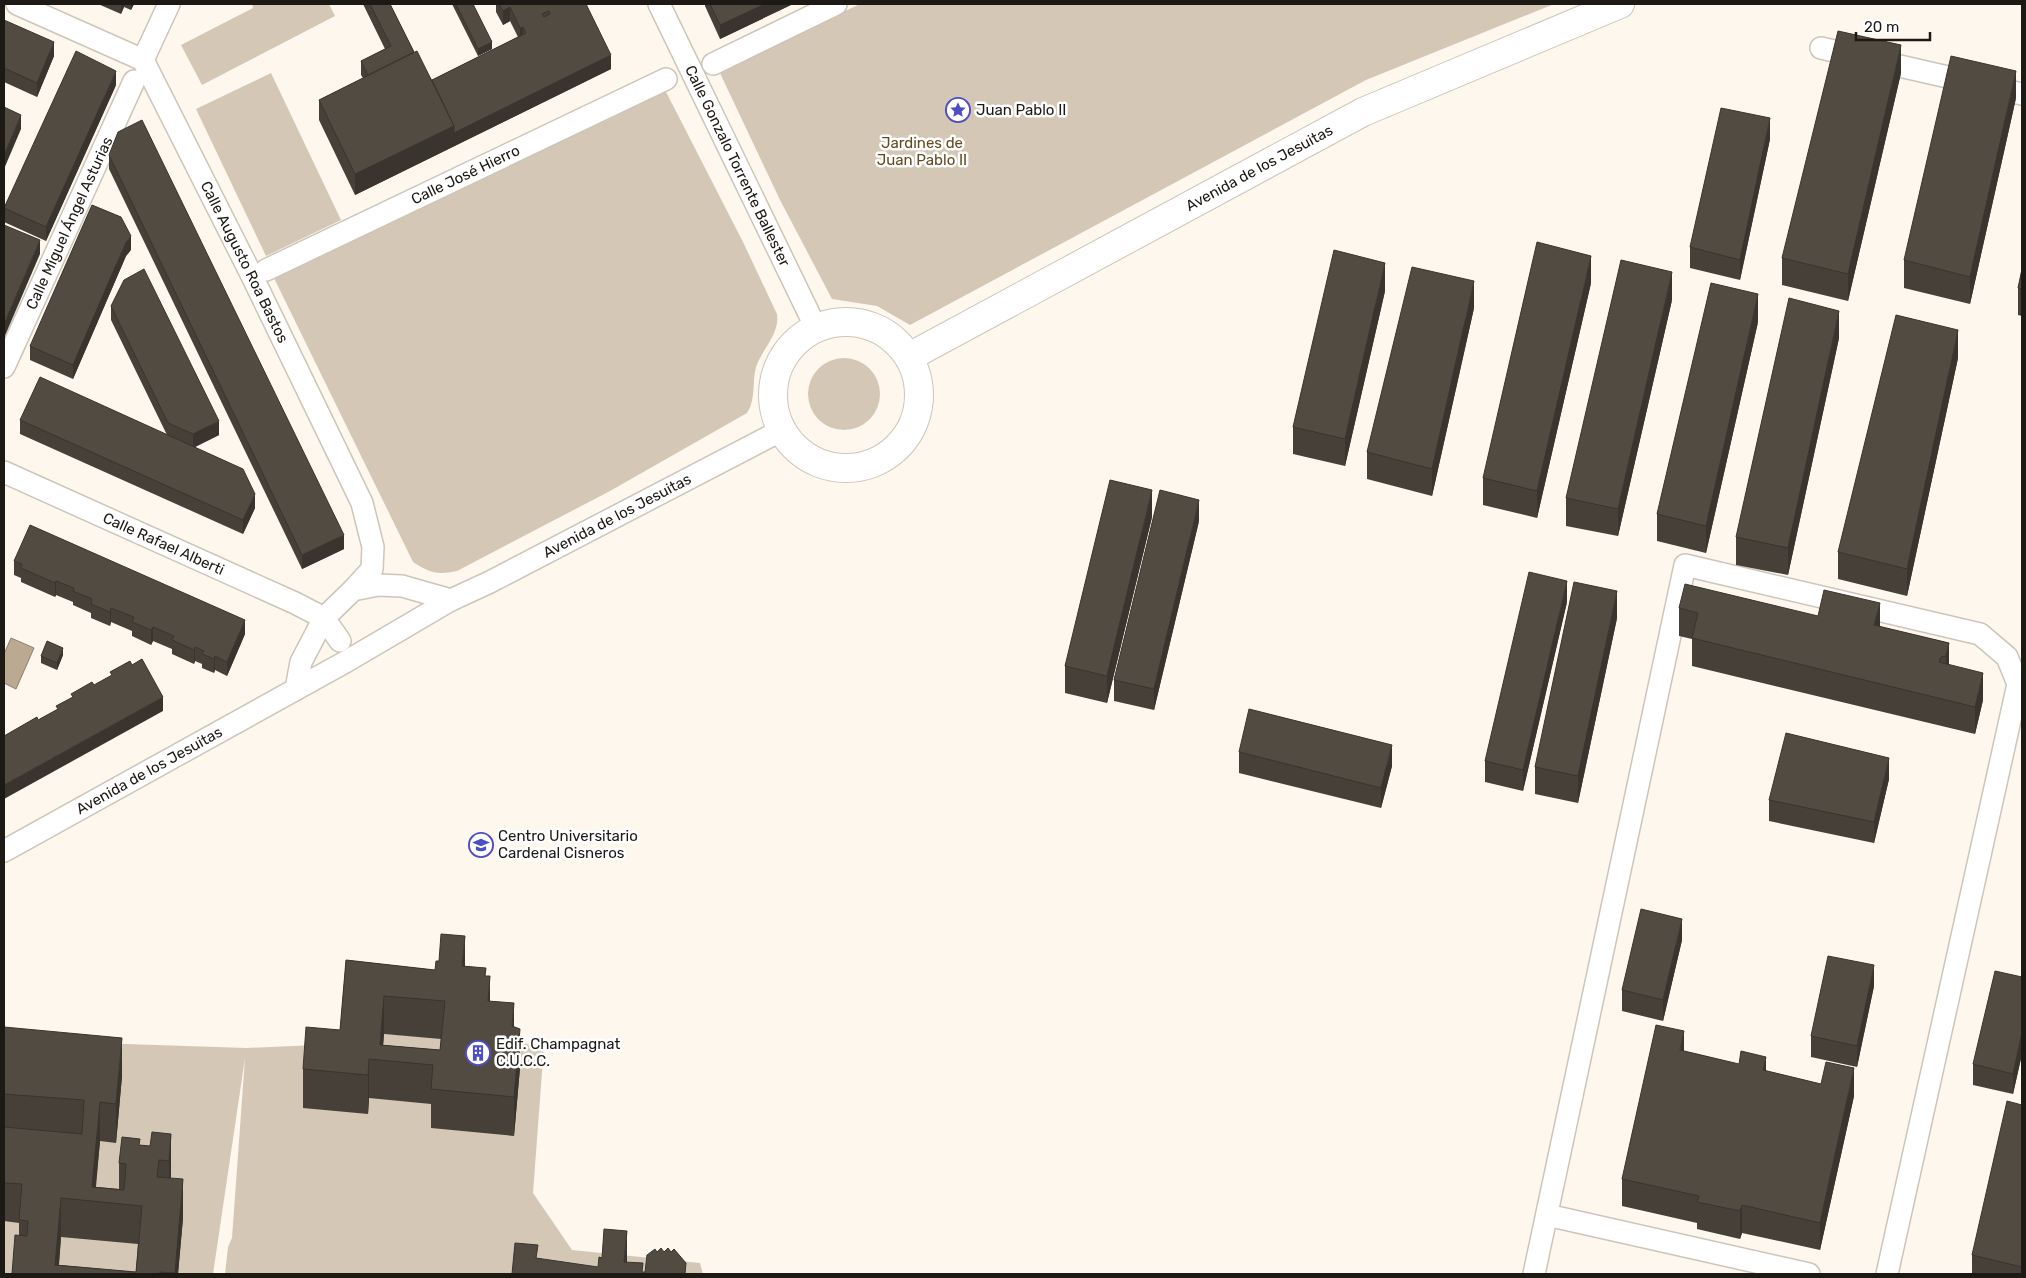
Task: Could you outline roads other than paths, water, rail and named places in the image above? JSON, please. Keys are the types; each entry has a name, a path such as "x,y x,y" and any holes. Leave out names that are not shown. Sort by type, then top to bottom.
{"street":[{"path":"17,4 144,60 169,4"},
{"name":"Calle Gonzalo Torrente Ballester","path":"659,4 816,328"},
{"path":"713,64 836,4"},
{"name":"Avenida de los Jesuitas","path":"909,357 1363,112 1620,4"},
{"path":"1821,48 2022,94"},
{"name":"Calle Augusto Roa Bastos","path":"144,60 252,276 362,503 373,547 372,569 353,590"},
{"name":"Calle José Hierro","path":"266,270 666,80"},
{"name":"Calle Miguel Ángel Asturias","path":"4,367 134,82"},
{"path":"836,323 858,323 877,329 895,341 909,357 918,378 919,402 914,424 901,444 883,459 861,467 838,468 816,462 796,448 782,430 774,407 774,383 782,361 796,342 816,328 836,323"},
{"name":"Avenida de los Jesuitas","path":"4,852 347,661 451,600 490,582 782,430"},
{"name":"Calle Rafael Alberti","path":"4,472 286,599 330,611"},
{"path":"1534,1274 1685,565 1980,634 2008,657 2018,684 1887,1274"},
{"path":"296,689 302,662 330,611 353,590 378,585 402,586 451,600"},
{"path":"330,611 347,661"},
{"path":"1547,1215 1809,1274"}],"place":[{"name":"Juan Pablo II","path":"958,110"},
{"name":"Centro Universitario Cardenal Cisneros","path":"481,845"},
{"name":"Edif. Champagnat C.U.C.C.","path":"478,1053"}],"park label":[{"name":"Jardines de Juan Pablo II","path":"922,152"}]}
